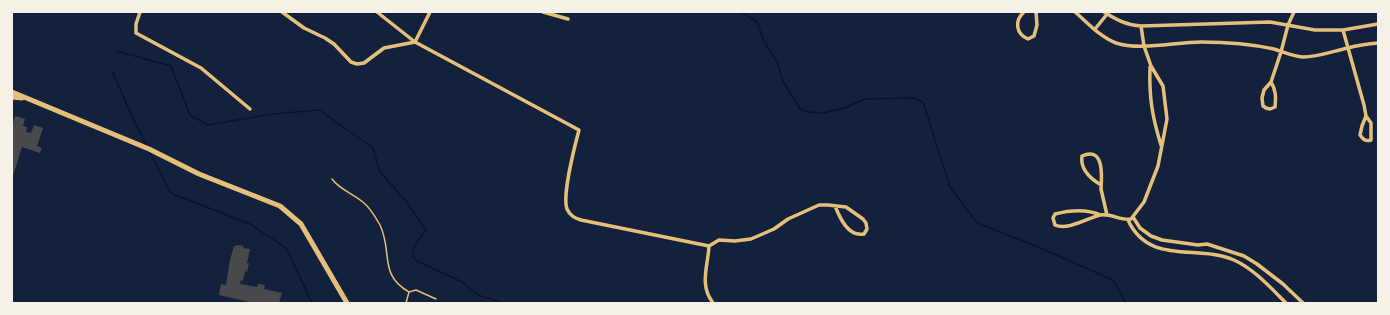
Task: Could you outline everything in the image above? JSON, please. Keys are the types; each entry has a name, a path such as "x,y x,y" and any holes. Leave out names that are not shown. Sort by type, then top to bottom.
{"main road":[{"path":"12,92 146,148 199,174 280,206 301,224 347,303"},
{"path":"12,97 26,99"}],"street":[{"path":"140,12 136,24 136,33 201,68 250,108"},
{"path":"282,12 304,28 334,44 351,62 357,64 364,63 384,48 415,42"},
{"path":"377,12 415,42 580,130 573,155 566,203 570,215 575,218 709,246 719,240 735,241 751,239 774,229 788,219 808,209 819,205 828,205 846,207 864,219 867,229 864,234 860,235 851,232 842,221 835,206"},
{"path":"415,42 430,12"},
{"path":"543,12 568,18"},
{"path":"1024,12 1022,13 1018,23 1019,30 1022,37 1028,39 1034,36 1037,25 1036,12"},
{"path":"1075,12 1103,37 1117,43 1144,46 1191,42 1218,42 1263,48 1292,56 1305,57 1322,55 1348,48 1378,43"},
{"path":"1095,30 1107,13 1118,21 1141,26 1270,22 1315,30 1343,30 1378,24"},
{"path":"1270,82 1275,89 1276,100 1275,107 1270,109 1263,106 1262,98 1264,90 1270,82 1281,52 1291,13"},
{"path":"1101,215 1094,212 1082,211 1062,212 1055,214 1053,221 1055,225 1059,227 1080,223 1101,215 1128,220 1133,217 1144,202 1158,166 1167,119 1163,86 1150,66 1144,46 1141,26"},
{"path":"1343,30 1366,116 1371,123 1371,140 1368,141 1363,139 1360,135 1366,116"},
{"path":"1150,66 1150,90 1154,121 1161,146"},
{"path":"1101,185 1090,177 1083,167 1081,162 1082,156 1090,153 1097,156 1102,173 1101,185 1107,215"},
{"path":"1133,217 1140,228 1151,236 1162,240 1198,245 1207,244 1244,256 1283,284 1303,303"},
{"path":"1128,220 1135,233 1146,242 1160,248 1179,252 1216,255 1235,260 1252,271 1286,303"},
{"path":"709,246 704,281 708,297 712,303"}],"lane":[{"path":"332,179 336,186 364,203 376,220 385,240 386,258 391,275 401,288 409,292 416,290 436,299"},
{"path":"406,303 409,292"}],"building":[{"path":"15,116 25,119 23,126 27,127 26,132 31,133 34,125 43,128 37,146 42,148 40,153 22,147 12,179 12,126"},
{"path":"237,245 250,249 247,272 245,271 243,281 241,280 240,284 257,287 258,284 265,285 264,289 282,293 279,303 253,303 219,295 221,284 226,285 230,260 234,246"}],"waterway":[{"path":"741,12 757,22 764,41 777,62 783,81 800,109 809,112 823,113 847,107 865,99 912,98 923,102 950,187 977,223 1031,244 1113,280 1126,303"},
{"path":"117,51 171,66 190,115 208,125 273,114 319,110 373,148 380,172 406,201 426,230 414,246 413,257 417,261 464,283 478,295 504,303"},
{"path":"112,71 147,146"},
{"path":"149,151 171,193 250,224 286,248 312,303"}]}
